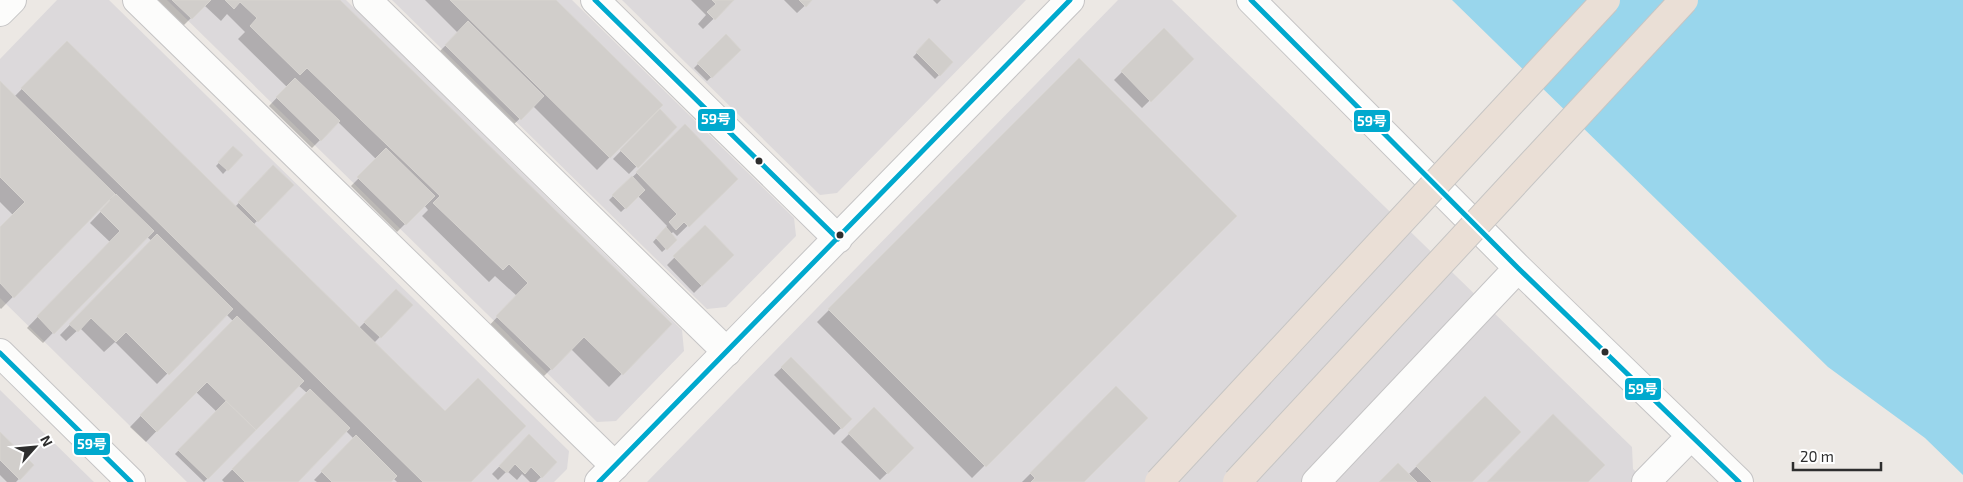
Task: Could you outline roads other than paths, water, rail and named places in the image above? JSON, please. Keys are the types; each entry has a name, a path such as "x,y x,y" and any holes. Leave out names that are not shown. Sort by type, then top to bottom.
{"highway":[{"path":"1159,482 1606,0"},
{"path":"1237,482 1684,0"}],"street":[{"path":"0,12 12,0"},
{"path":"137,0 607,474 1070,0"},
{"path":"367,0 727,352"},
{"path":"595,0 838,239"},
{"path":"1251,0 1518,268 1739,482"},
{"path":"1316,482 1518,268"},
{"path":"0,353 131,482"},
{"path":"1646,482 1691,436"}],"water":[{"path":"1452,0 1963,0 1963,475 1925,438 1828,367"}]}
